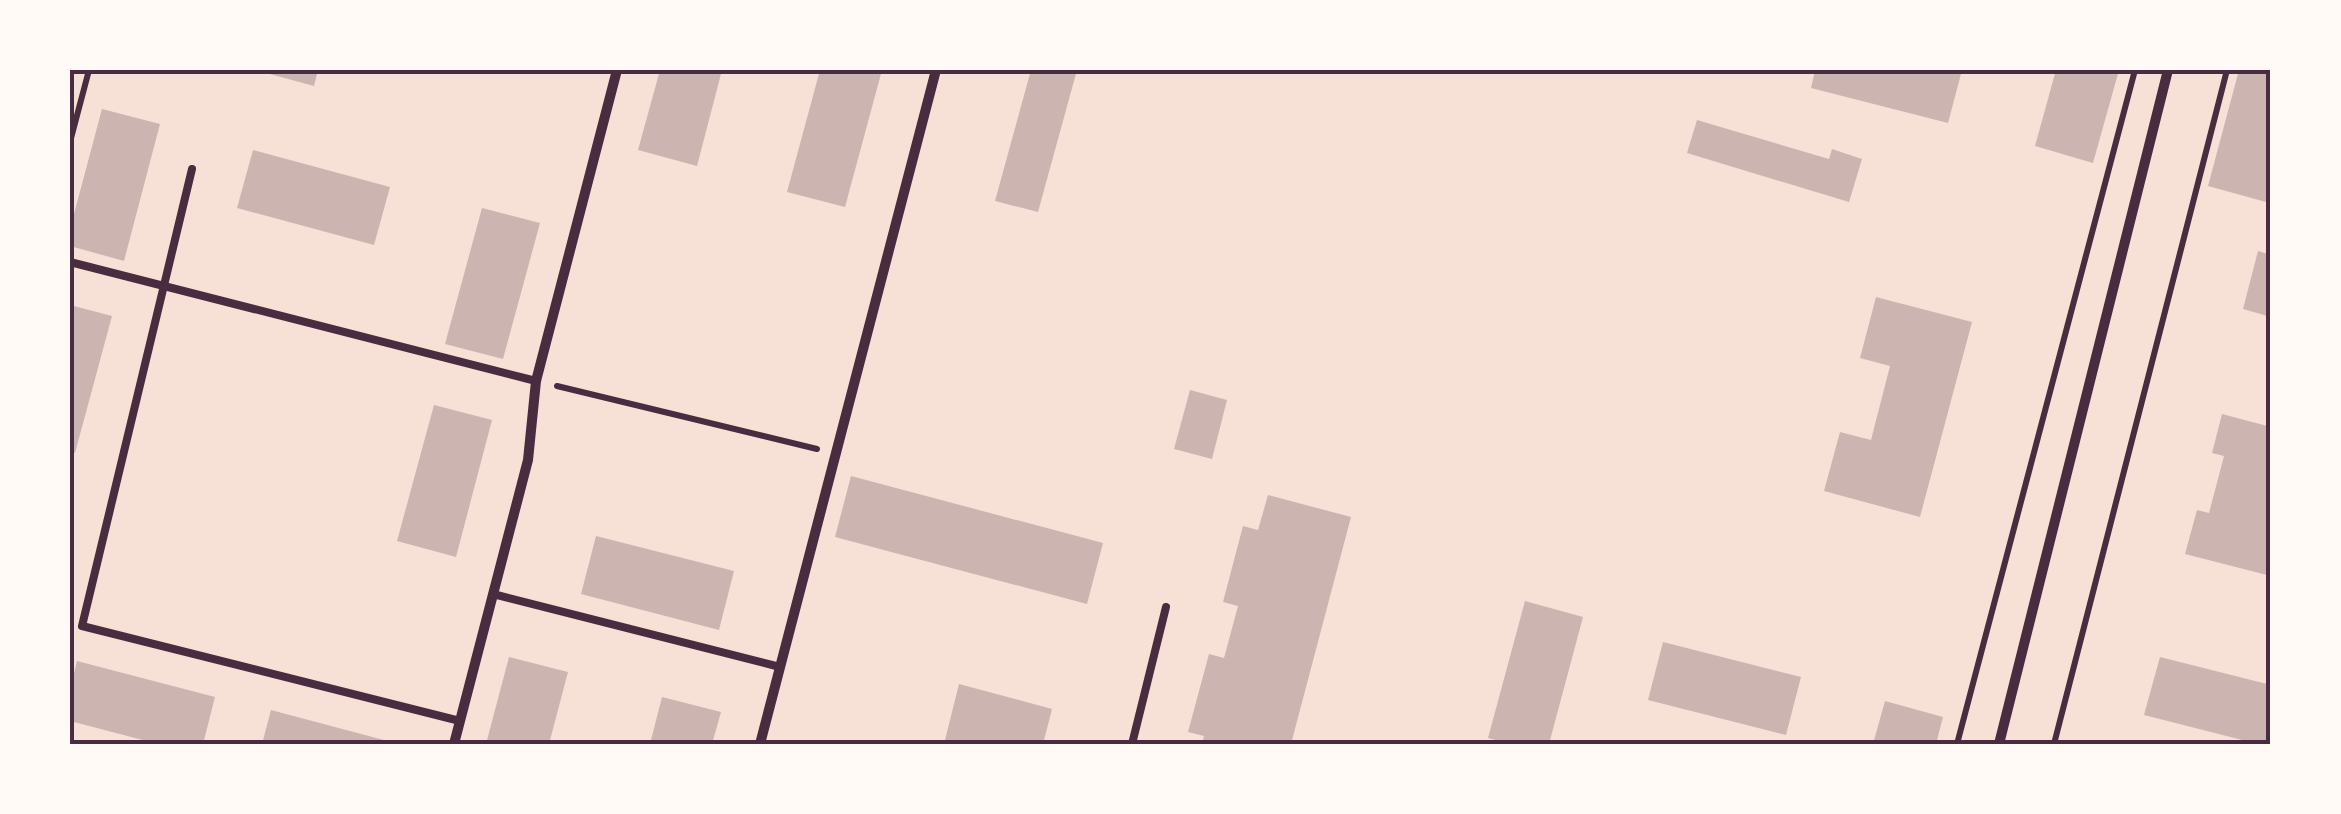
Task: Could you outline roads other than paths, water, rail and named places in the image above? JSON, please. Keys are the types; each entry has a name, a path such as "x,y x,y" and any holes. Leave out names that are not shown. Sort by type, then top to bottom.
{"street":[{"path":"454,744 528,460 536,381 618,70"},
{"path":"760,744 936,70"},
{"path":"1999,744 2168,70"}],"lane":[{"path":"192,169 82,626 460,721"},
{"path":"70,262 536,381"},
{"path":"493,594 780,667"},
{"path":"1132,744 1166,607"}]}
